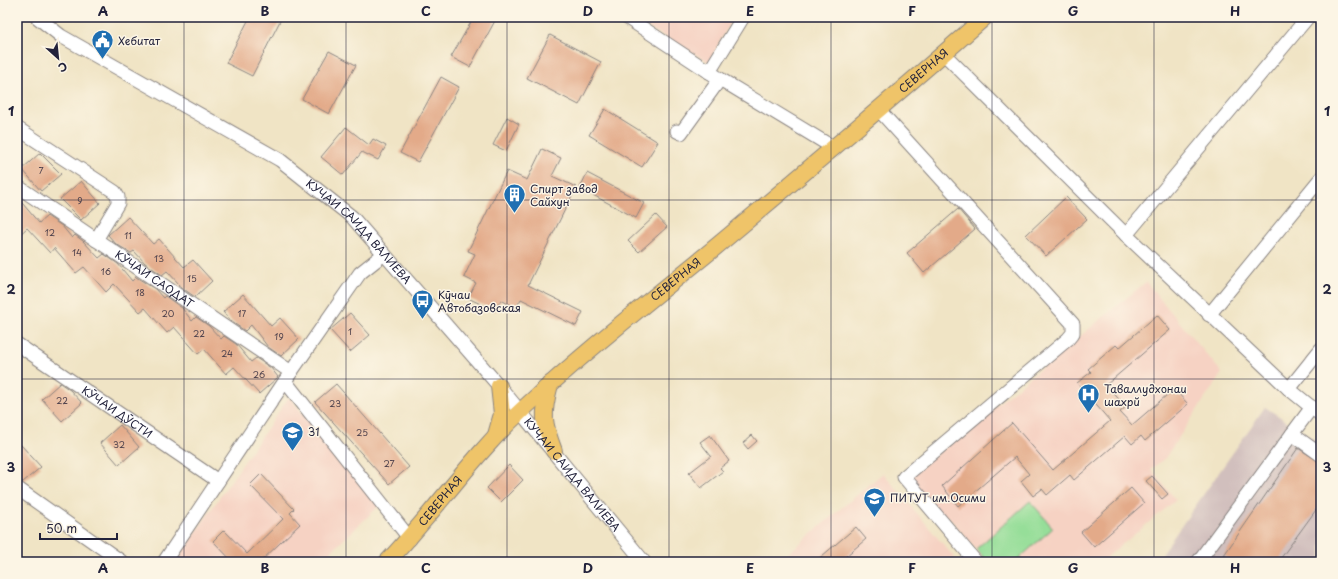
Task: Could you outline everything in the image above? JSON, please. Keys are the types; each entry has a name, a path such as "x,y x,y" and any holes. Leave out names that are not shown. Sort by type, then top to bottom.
{"main road":[{"name":"СЕВЕРНАЯ","path":"387,562 410,539 495,436 520,411 646,302 834,148 985,17"},
{"path":"550,384 545,404 544,421 554,451"},
{"path":"495,436 502,414 499,386"}],"street":[{"name":"КУЧАИ САИДА ВАЛИЕВА","path":"37,17 61,36 280,160 352,217 499,386 644,562"},
{"path":"626,17 715,75 834,148"},
{"path":"677,131 681,133 715,75 743,17"},
{"path":"1126,235 1308,17"},
{"path":"944,54 1126,235 1289,389 1316,411 1292,434 1198,562"},
{"path":"878,109 1074,324 1073,334 1068,339 904,477 976,562"},
{"path":"17,128 115,192 118,197 118,203 96,240"},
{"path":"1210,315 1321,178"},
{"name":"КӮЧАИ САОДАТ","path":"17,186 96,240 288,377 410,539"},
{"path":"164,562 288,377 360,273 384,254"},
{"name":"КӮЧАИ ДӮСТИ","path":"17,344 218,481"},
{"path":"1289,389 1321,349"},
{"path":"1292,434 1321,455"},
{"path":"17,488 122,562"}],"shaded area":[{"path":"630,17 733,17 709,62"},
{"name":"Таваллудхонаи шахрй","path":"1146,282 1222,373 1165,458 1151,469 1176,500 1101,562 986,562 947,515 943,518 909,477"},
{"name":"31","path":"289,397 379,506 320,562 175,562"},
{"path":"1265,407 1321,444 1321,562 1156,562"},
{"name":"ПИТУТ им.Осими","path":"883,473 958,562 778,562"}],"green space":[{"path":"1030,501 1053,528 1015,562 988,562 976,549"}],"building":[{"path":"250,17 282,17 252,76 226,63"},
{"path":"474,17 497,17 470,67 451,57"},
{"path":"550,35 601,62 579,105 527,78"},
{"path":"329,51 356,65 329,114 302,99"},
{"path":"441,77 459,87 418,162 400,153"},
{"path":"605,109 658,142 642,167 589,135"},
{"path":"507,117 519,124 506,151 493,145"},
{"path":"346,127 369,145 373,139 386,146 378,160 362,152 343,175 321,157"},
{"name":"Спирт завод Сайхун","path":"542,149 561,158 552,176 576,187 528,285 583,312 576,326 521,299 516,308 501,300 495,311 468,298 476,283 464,277 475,254 468,251 507,171 527,180"},
{"path":"40,153 61,174 41,191 22,169"},
{"path":"587,173 644,203 636,218 580,188"},
{"path":"81,181 100,203 81,220 60,199"},
{"path":"17,197 39,223 47,216 62,226 72,238 75,235 83,241 99,258 104,254 118,264 132,281 136,277 155,289 163,298 165,296 182,308 192,321 196,317 209,326 221,339 224,336 236,344 251,362 256,358 271,368 278,377 259,394 234,367 226,374 204,349 198,354 174,327 167,333 145,308 140,312 114,284 106,292 84,267 76,273 54,248 50,253 27,228 17,237"},
{"path":"1066,197 1087,219 1046,256 1026,235"},
{"path":"958,209 975,229 924,273 907,253"},
{"path":"656,215 667,227 639,252 628,241"},
{"path":"128,217 153,244 159,239 184,267 193,260 212,281 195,297 178,285 179,284 167,271 162,275 145,263 134,251 131,253 116,244 108,235"},
{"path":"243,294 271,326 280,318 299,339 281,356 268,347 251,325 245,331 232,322 223,312"},
{"path":"350,313 370,335 350,352 330,330"},
{"path":"1157,315 1170,330 1106,385 1126,407 1120,412 1132,425 1174,389 1188,404 1145,441 1141,436 1132,444 1125,436 1074,480 1070,475 1047,495 1042,489 1033,496 1021,481 1029,474 1015,457 958,506 942,486 1012,423 1053,470 1110,421 1077,383 1091,372 1088,369 1116,345 1119,348"},
{"path":"60,383 70,390 82,403 62,421 42,399"},
{"path":"336,384 409,467 389,484 315,402"},
{"path":"120,425 139,447 119,465 100,443"},
{"path":"710,435 729,461 720,468 723,471 701,488 689,473 711,456 700,442"},
{"path":"752,435 757,441 748,449 743,443"},
{"path":"21,445 41,467 23,482 17,480 17,448"},
{"path":"1298,448 1321,463 1321,503 1278,562 1233,562 1224,555"},
{"path":"509,465 523,480 501,502 487,488"},
{"path":"261,474 294,509 290,513 300,524 260,562 233,562 213,541 224,530 247,554 283,519 250,485"},
{"path":"1152,476 1168,494 1162,499 1146,481"},
{"path":"1131,488 1144,503 1094,547 1081,532"},
{"path":"856,527 866,539 839,562 815,562"}],"place":[{"name":"Хебитат","path":"103,60"},
{"name":"Спирт завод Сайхун","path":"514,214"},
{"name":"Кӯчаи Автобазовская","path":"422,320"},
{"name":"Таваллудхонаи шахрй","path":"1089,414"},
{"name":"31","path":"293,452"},
{"name":"ПИТУТ им.Осими","path":"875,518"}]}
